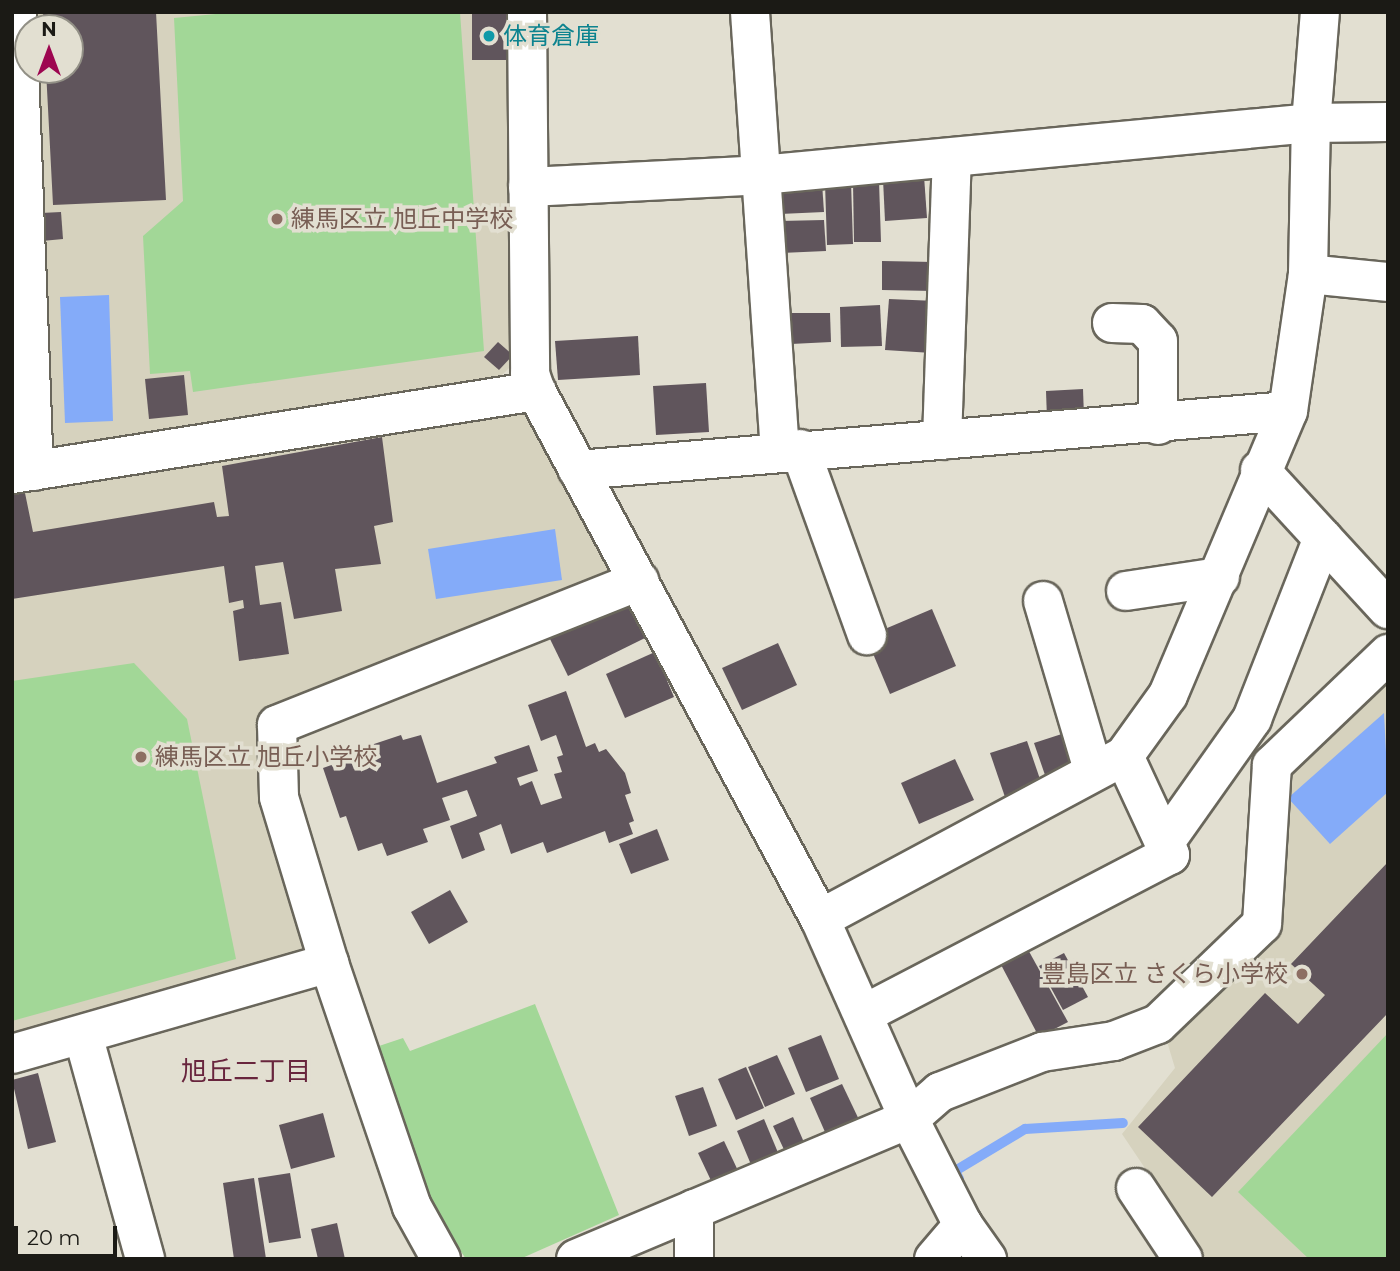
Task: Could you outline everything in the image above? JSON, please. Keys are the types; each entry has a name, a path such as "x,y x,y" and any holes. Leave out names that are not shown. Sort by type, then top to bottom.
{"street":[{"path":"17,12 23,472 536,391"},
{"path":"527,12 530,374 536,391 578,470 820,919 864,1014 909,1119 969,1245 934,1259"},
{"path":"750,12 761,175 790,450 867,635"},
{"path":"820,919 1109,763 1168,695 1288,411 1308,274 1311,123 1321,12"},
{"path":"528,187 761,175 1311,123 1388,122"},
{"path":"943,440 952,158"},
{"path":"1308,274 1388,282"},
{"path":"1112,323 1142,324 1158,341 1158,425"},
{"path":"578,470 790,450 1158,425 1288,411"},
{"path":"1261,470 1388,609"},
{"path":"1166,842 1252,719 1322,538"},
{"path":"1126,591 1220,577"},
{"path":"441,1259 412,1207 329,963 279,797 277,725 639,581"},
{"path":"864,1014 1170,855 1166,842 1109,763 1043,601"},
{"path":"576,1259 909,1119 940,1092 1042,1052 1114,1041 1152,1028 1262,924 1272,765 1388,654"},
{"path":"12,1054 329,963"},
{"path":"83,1035 145,1259"},
{"path":"1136,1188 1183,1259"},
{"path":"694,1209 694,1259"}],"shaded area":[{"name":"練馬区立 旭丘中学校","path":"517,12 518,359 497,380 58,451 43,436 31,84 84,84 84,14 30,14"},
{"name":"練馬区立 旭丘小学校","path":"520,412 538,417 618,565 614,579 268,718 309,958 12,1040 12,492"},
{"name":"豊島区立 さくら小学校","path":"1388,666 1388,1259 1206,1259 1122,1134 1175,1068 1162,1025 1271,923 1278,769"}],"green space":[{"path":"237,12 460,12 484,351 193,392 190,371 150,374 143,236 183,201 174,18"},
{"path":"134,663 187,719 236,959 12,1021 12,681"},
{"path":"535,1004 619,1215 520,1259 466,1259 421,1193 373,1048 403,1038 410,1051"},
{"path":"1388,1033 1388,1259 1309,1259 1238,1192"}],"water":[{"path":"109,295 113,421 65,423 60,297"},
{"path":"555,529 562,580 436,599 428,549"},
{"path":"1384,713 1388,792 1330,844 1288,798"}],"building":[{"path":"156,12 166,200 53,205 47,84 84,84 84,14 43,14"},
{"name":"体育倉庫","path":"472,12 507,12 507,60 472,60"},
{"path":"924,176 927,218 885,221 883,179"},
{"path":"879,181 881,242 854,242 853,182"},
{"path":"851,182 853,244 827,245 825,183"},
{"path":"822,183 824,212 780,214 778,185"},
{"path":"61,212 63,239 42,241 41,213"},
{"path":"824,220 826,251 781,253 780,221"},
{"path":"882,261 934,262 934,291 882,290"},
{"path":"889,299 936,301 932,353 885,350"},
{"path":"880,305 882,346 841,347 840,307"},
{"path":"790,313 830,313 831,342 791,344"},
{"path":"638,336 640,375 558,380 555,341"},
{"path":"498,342 513,355 499,370 484,357"},
{"path":"184,375 188,415 149,419 145,379"},
{"path":"706,383 709,432 656,435 653,386"},
{"path":"1083,389 1084,417 1047,419 1046,391"},
{"path":"382,437 393,522 374,526 381,564 335,569 342,611 294,619 283,562 255,566 260,605 281,602 289,654 239,661 233,611 244,608 243,600 229,603 224,566 12,599 12,495 25,493 33,532 214,502 217,517 229,516 222,466"},
{"path":"628,601 645,638 568,676 550,639"},
{"path":"932,609 956,666 890,694 866,637"},
{"path":"778,643 797,685 742,710 722,668"},
{"path":"655,652 674,697 625,718 606,674"},
{"path":"566,691 586,747 595,743 599,752 606,749 625,773 631,793 625,795 634,821 629,823 633,834 609,843 605,831 547,853 543,842 511,854 501,824 479,833 485,850 462,859 450,826 477,816 467,790 442,798 450,820 423,829 428,842 387,856 382,843 358,851 346,816 340,818 323,768 340,762 338,756 401,735 403,740 421,735 437,783 497,763 494,757 529,745 538,771 517,778 520,786 532,781 541,805 562,798 554,774 562,772 557,757 563,755 556,735 541,741 528,705"},
{"path":"1071,731 1082,766 1046,778 1034,743"},
{"path":"1027,741 1042,785 1005,797 990,753"},
{"path":"955,759 974,800 919,824 901,783"},
{"path":"657,829 669,860 631,874 619,844"},
{"path":"1388,862 1388,1013 1212,1197 1138,1127 1265,993 1298,1024 1325,995 1291,964"},
{"path":"450,890 468,922 429,944 411,912"},
{"path":"1026,946 1068,1022 1039,1037 999,961"},
{"path":"1064,953 1088,997 1063,1010 1039,966"},
{"path":"821,1035 839,1079 806,1092 788,1048"},
{"path":"777,1055 795,1094 765,1107 748,1067"},
{"path":"746,1067 764,1108 736,1120 718,1079"},
{"path":"38,1073 56,1142 28,1149 12,1080"},
{"path":"842,1084 862,1126 829,1141 810,1098"},
{"path":"703,1087 717,1126 689,1136 675,1096"},
{"path":"323,1113 335,1157 291,1169 279,1125"},
{"path":"793,1117 806,1147 787,1156 773,1126"},
{"path":"764,1119 779,1155 752,1167 737,1131"},
{"path":"724,1141 741,1177 715,1189 698,1153"},
{"path":"290,1173 301,1238 269,1243 258,1178"},
{"path":"254,1178 266,1259 234,1259 223,1183"},
{"path":"337,1223 345,1259 318,1259 311,1229"}],"waterway":[{"path":"959,1179 955,1171 1025,1129 1123,1123"}],"place":[{"name":"体育倉庫","path":"489,36"},
{"name":"練馬区立 旭丘中学校","path":"277,219"},
{"name":"練馬区立 旭丘小学校","path":"141,757"},
{"name":"豊島区立 さくら小学校","path":"1302,974"}],"district":[{"name":"旭丘二丁目","path":"246,1072"}]}
